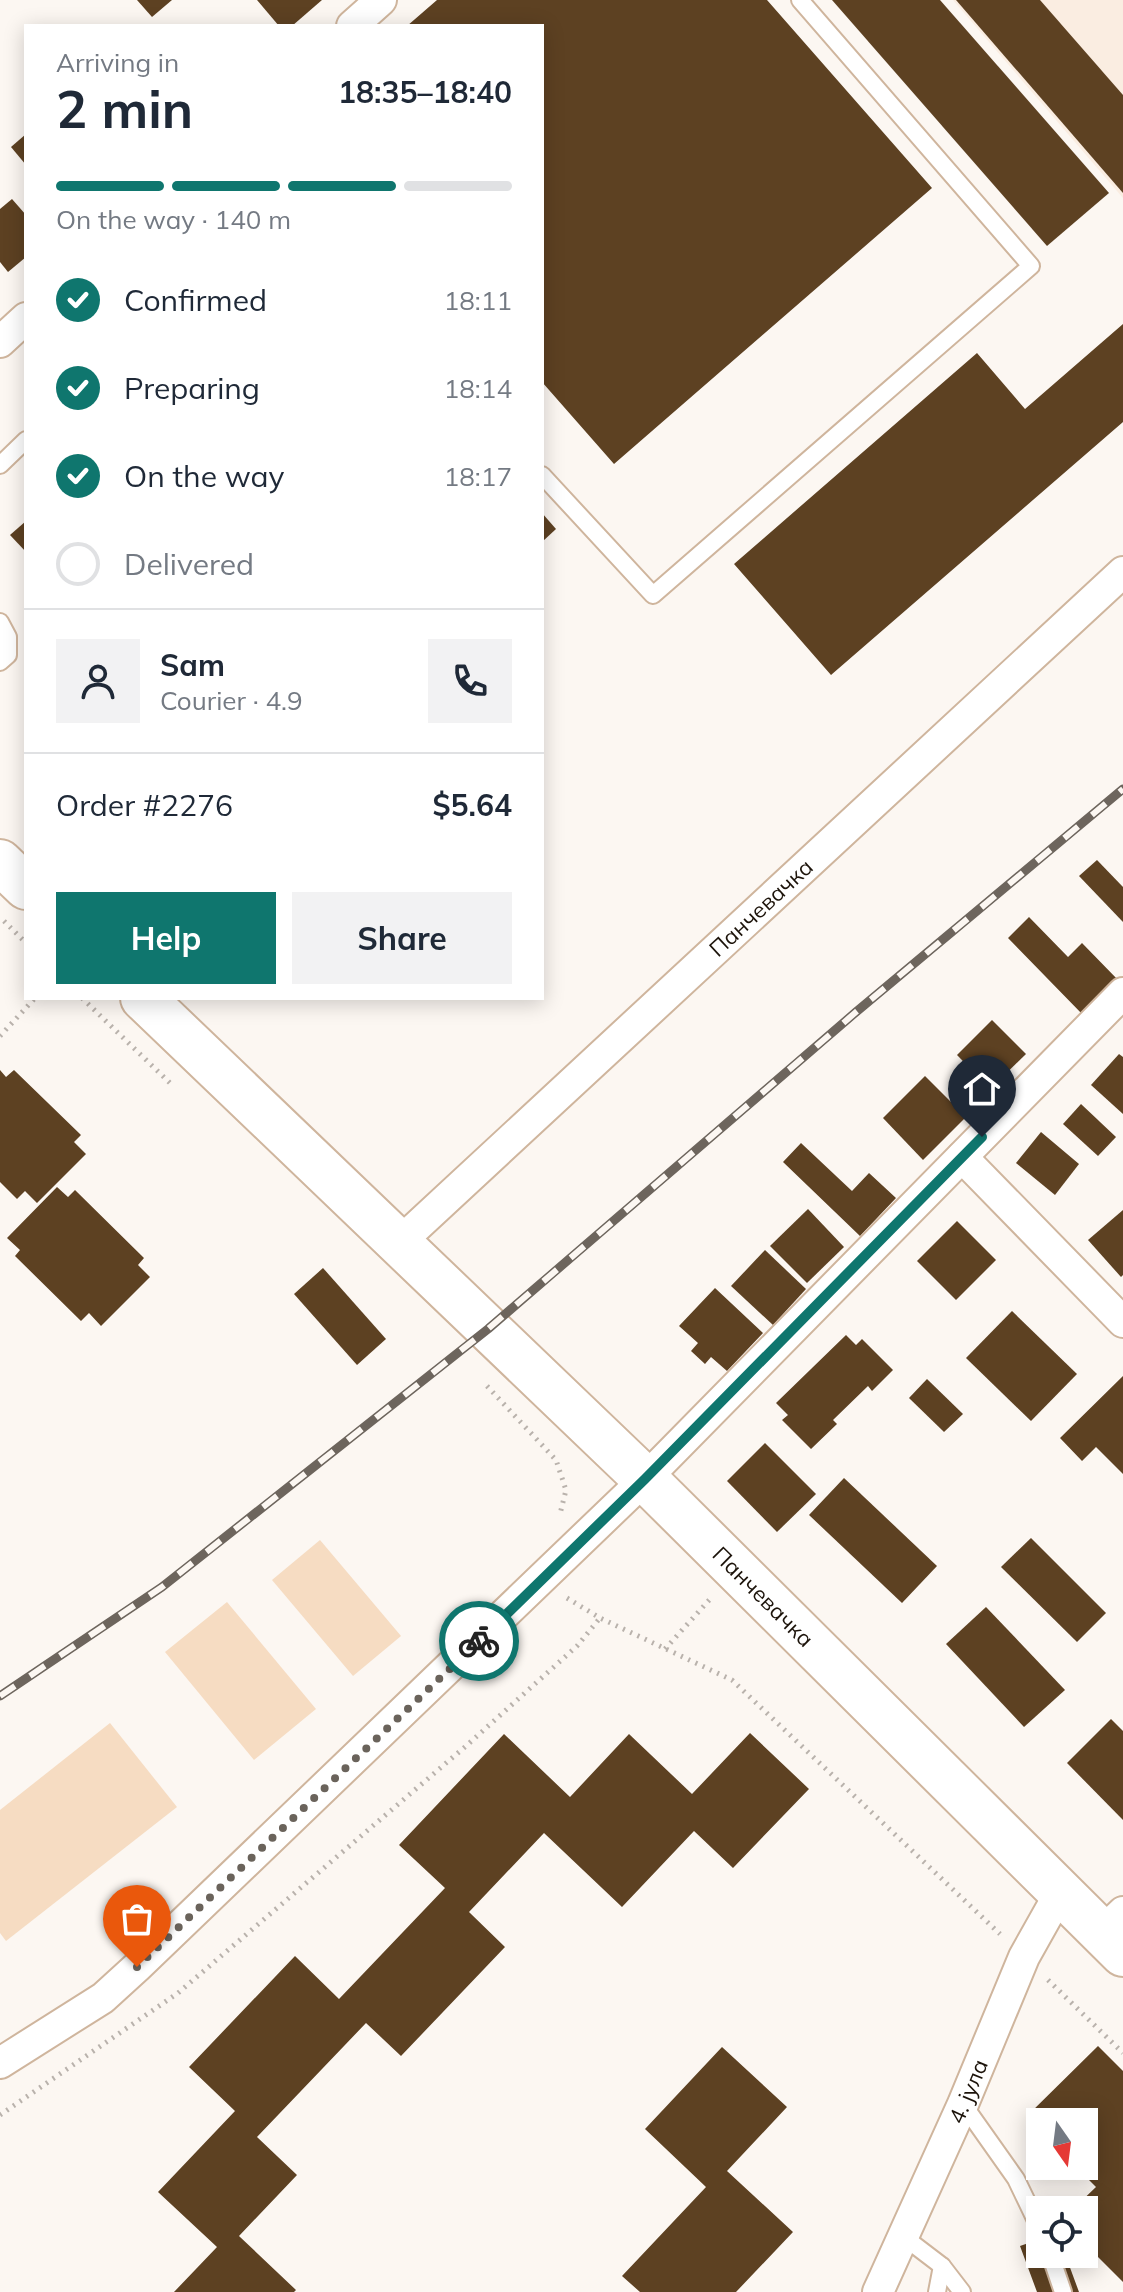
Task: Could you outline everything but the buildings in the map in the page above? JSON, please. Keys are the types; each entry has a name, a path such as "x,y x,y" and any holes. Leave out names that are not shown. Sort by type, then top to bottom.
{"street":[{"path":"354,24 381,0"},
{"path":"0,342 24,320"},
{"name":"Панчевачка","path":"400,1242 1123,572"},
{"path":"0,862 24,885"},
{"path":"0,2063 103,1998 137,1967 541,1582 1123,993"},
{"name":"Панчевачка","path":"145,1000 645,1479 1061,1891 1116,1933"},
{"path":"962,1157 1123,1322"},
{"name":"4. јула","path":"878,2292 963,2104 1024,1957 1061,1891"}],"lane":[{"path":"544,477 653,595 1031,266 800,0"},
{"path":"0,465 24,442"},
{"path":"0,622 8,637 8,655 0,662"},
{"path":"963,2104 1016,2179 1026,2200"},
{"path":"904,2237 942,2266 958,2286"},
{"path":"937,2292 942,2266"},
{"path":"1055,2268 1063,2292"}],"path":[{"path":"0,918 24,941"},
{"path":"0,1036 33,1000"},
{"path":"0,2115 178,1993 466,1746 577,1646 600,1618"}],"shaded area":[{"path":"953,0 1123,0 1123,198"},
{"path":"320,1540 401,1636 353,1676 272,1580"},
{"path":"227,1602 316,1709 254,1760 165,1652"},
{"path":"110,1723 177,1807 6,1941 0,1933 0,1810"}],"railway":[{"path":"0,1696 162,1587 488,1329 856,1012 1123,789"}],"way so far":[{"path":"137,1967 479,1641"}],"route":[{"path":"479,1641 645,1479 982,1137"}]}
